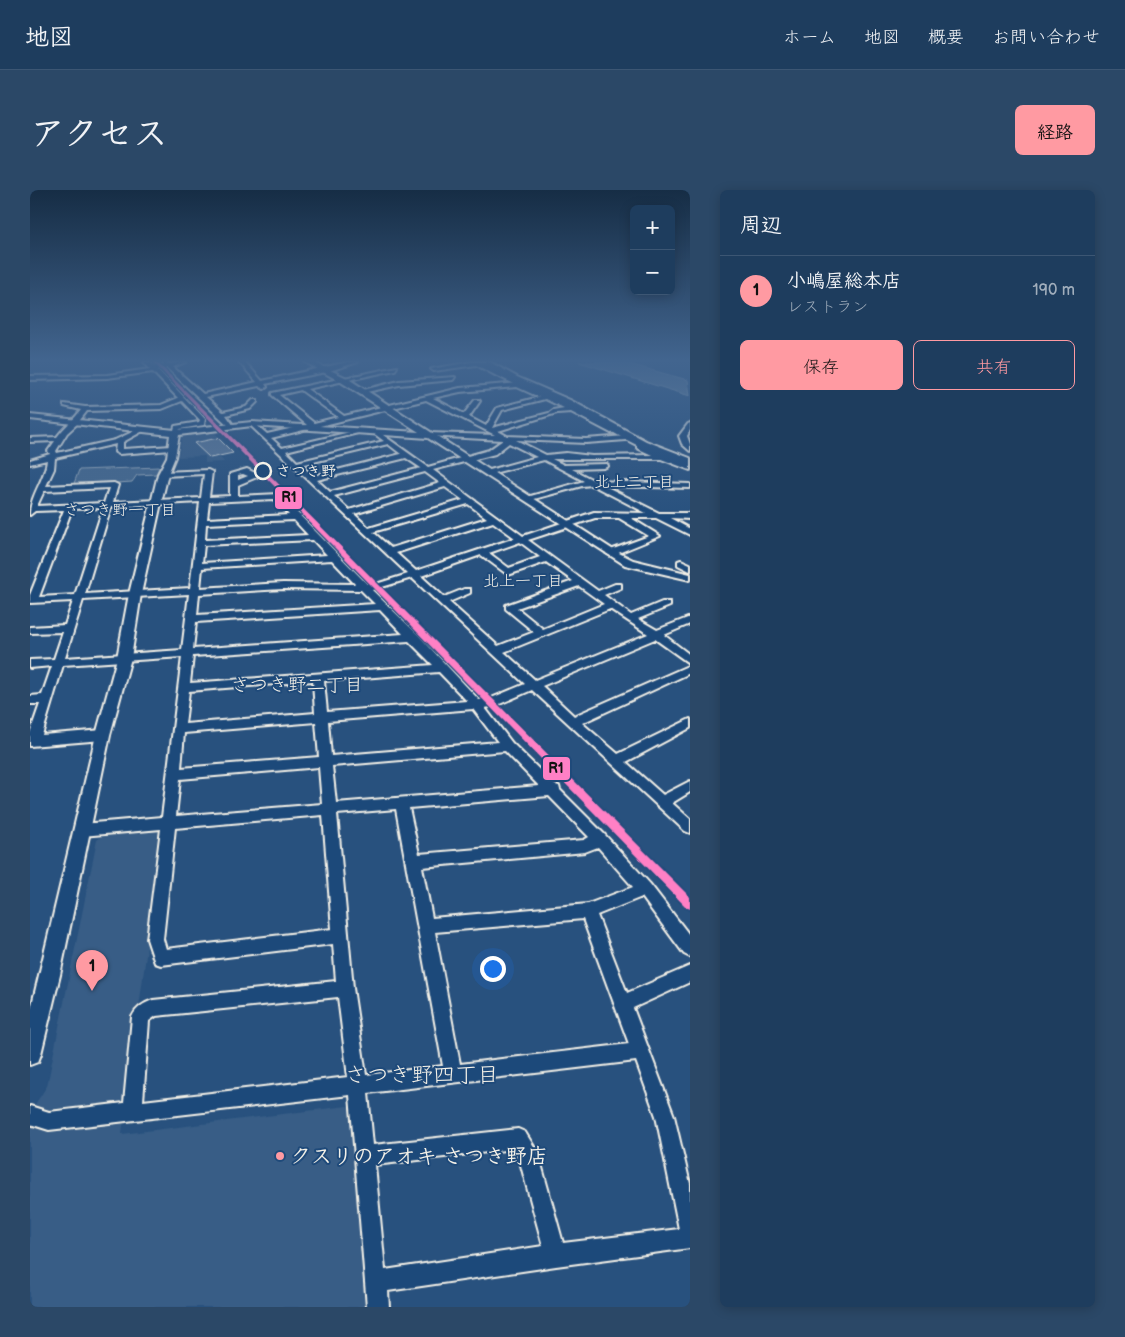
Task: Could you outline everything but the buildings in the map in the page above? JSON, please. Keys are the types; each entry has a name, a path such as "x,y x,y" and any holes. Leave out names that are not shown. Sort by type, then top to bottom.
{"main road":[{"path":"584,414 690,465"}],"street":[{"path":"30,510 50,470 52,452 64,432 76,423 81,414"},
{"path":"30,1054 48,984 103,735 124,658 135,594 163,474 171,457 177,428 202,424 203,420 197,414"},
{"path":"222,414 231,426"},
{"path":"297,414 310,426"},
{"path":"338,414 343,418"},
{"path":"266,436 360,414"},
{"path":"396,414 569,524 610,553 629,563 690,577"},
{"path":"457,414 690,532"},
{"path":"464,418 467,414"},
{"path":"490,430 497,414"},
{"path":"490,430 551,414"},
{"path":"580,414 662,457 690,465"},
{"path":"30,417 175,433 252,424 310,426 508,440 586,441 626,438"},
{"path":"252,424 573,722 690,827"},
{"path":"690,425 683,436 690,448"},
{"path":"30,462 52,455 133,437 141,430"},
{"path":"281,450 363,431"},
{"path":"538,439 567,431"},
{"path":"376,432 630,619 656,634 690,660"},
{"path":"30,440 60,439"},
{"path":"329,496 492,452 508,440"},
{"path":"118,441 120,443 117,450 119,452 172,448"},
{"path":"296,464 388,442"},
{"path":"31,450 39,459"},
{"path":"311,479 407,455"},
{"path":"489,473 543,458 582,455 592,458 662,457"},
{"path":"562,468 634,465 647,458"},
{"path":"163,474 208,472 155,939 161,957 340,936"},
{"path":"530,499 581,484 592,483 690,486"},
{"path":"233,484 234,499"},
{"path":"347,513 446,484"},
{"path":"41,489 114,485 80,597 32,740 103,735"},
{"path":"30,510 276,496 443,668 477,705 508,746 554,790 646,889 690,949"},
{"path":"367,531 469,501"},
{"path":"69,507 32,600 283,586 377,587 594,515 690,516"},
{"path":"610,553 656,536 622,516"},
{"path":"202,522 296,517"},
{"path":"389,552 493,519"},
{"path":"200,543 315,536"},
{"path":"484,553 508,572 547,558"},
{"path":"197,566 335,557"},
{"path":"541,632 510,607 580,582"},
{"path":"598,594 618,586"},
{"path":"442,601 467,591"},
{"path":"630,619 666,604"},
{"path":"497,651 611,605"},
{"path":"191,619 382,607"},
{"path":"179,729 477,705 496,701 690,620"},
{"path":"30,630 69,628"},
{"path":"30,664 414,638"},
{"path":"184,687 443,668"},
{"path":"573,722 690,670"},
{"path":"318,677 340,936 358,1086 378,1307"},
{"path":"30,700 47,698"},
{"path":"616,761 690,723"},
{"path":"174,774 508,746"},
{"path":"662,802 690,786"},
{"path":"82,830 554,790"},
{"path":"402,804 453,1074"},
{"path":"413,861 585,846 600,839"},
{"path":"426,926 588,911 646,889"},
{"path":"588,911 665,1116 690,1230"},
{"path":"624,1003 690,974"},
{"path":"133,1110 141,1017 153,1008 345,988"},
{"path":"30,1116 49,1121 640,1052"},
{"path":"365,1156 518,1139 528,1153 556,1255"},
{"path":"376,1282 556,1255 690,1238"}],"shaded area":[{"path":"214,432 234,453 219,456 224,462 205,463 205,456 178,457 182,437"},
{"path":"159,467 156,474 137,475 132,482 73,486 79,470"},
{"path":"158,830 161,833 156,881 122,1134 347,1106 352,1109 368,1307 30,1307 30,1112 47,1086 97,840 104,835"}],"transit line":[{"name":"R1","path":"206,414 690,904"}],"place":[{"name":"さつき野","path":"263,471"},
{"name":"小嶋屋総本店","path":"92,991"},
{"name":"クスリのアオキ さつき野店","path":"280,1156"}],"district":[{"name":"北上二丁目","path":"634,481"},
{"name":"さつき野一丁目","path":"120,509"},
{"name":"北上一丁目","path":"523,580"},
{"name":"さつき野二丁目","path":"297,684"},
{"name":"さつき野四丁目","path":"422,1074"}]}
